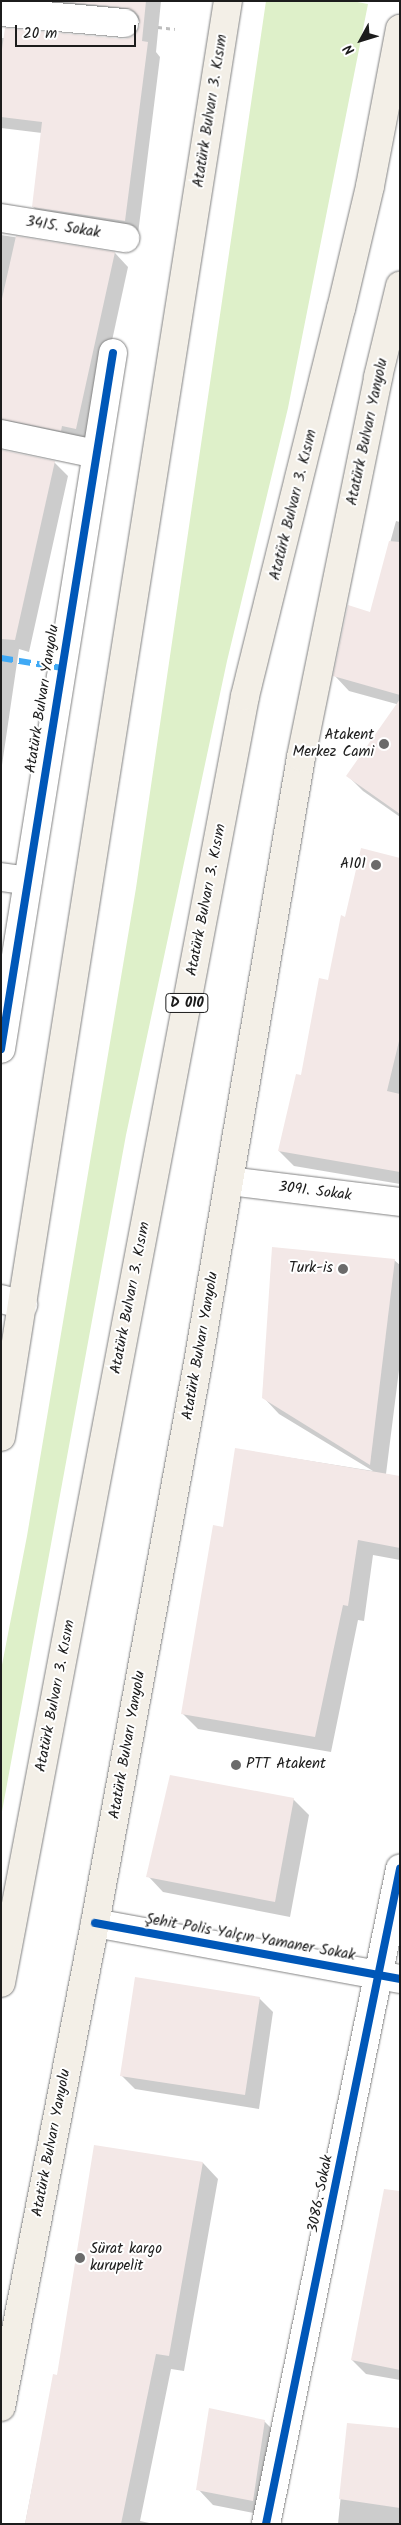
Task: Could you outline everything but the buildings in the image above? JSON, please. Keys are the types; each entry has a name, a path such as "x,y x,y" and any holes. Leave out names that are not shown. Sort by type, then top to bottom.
{"main road":[{"name":"Atatürk Bulvarı 3. Kısım","path":"1,1436 12,1302 228,1"},
{"name":"Atatürk Bulvarı 3. Kısım","path":"1,1984 245,696 344,300 370,186 400,29"},
{"name":"Atatürk Bulvarı Yanyolu","path":"1,2407 95,1923 230,1181 301,757 378,377 400,286"}],"street":[{"path":"1,12 125,23"},
{"name":"3415. Sokak","path":"1,218 125,238"},
{"name":"Atatürk Bulvarı Yanyolu","path":"1,1050 113,353"},
{"path":"1,434 96,454"},
{"path":"1,877 28,881"},
{"name":"3091. Sokak","path":"230,1181 400,1202"},
{"name":"3086. Sokak","path":"266,2524 389,1977 400,1869"},
{"name":"Şehit Polis Yalçın Yamaner Sokak","path":"95,1923 389,1977"}],"green space":[{"path":"266,1 352,1 368,4 288,408 227,661 126,1135 1,1817 1,1670 27,1536 136,888"}],"marked path":[{"path":"1,658 62,668"}],"cycle path":[{"path":"1,1049 113,353"},
{"path":"266,2524 400,1869"},
{"path":"95,1923 400,1979"}],"place":[{"name":"Atakent Merkez Cami","path":"384,744"},
{"name":"A101","path":"376,865"},
{"name":"Turk-is","path":"343,1269"},
{"name":"PTT Atakent","path":"236,1765"},
{"name":"Sürat kargo kurupelit","path":"80,2258"}]}
